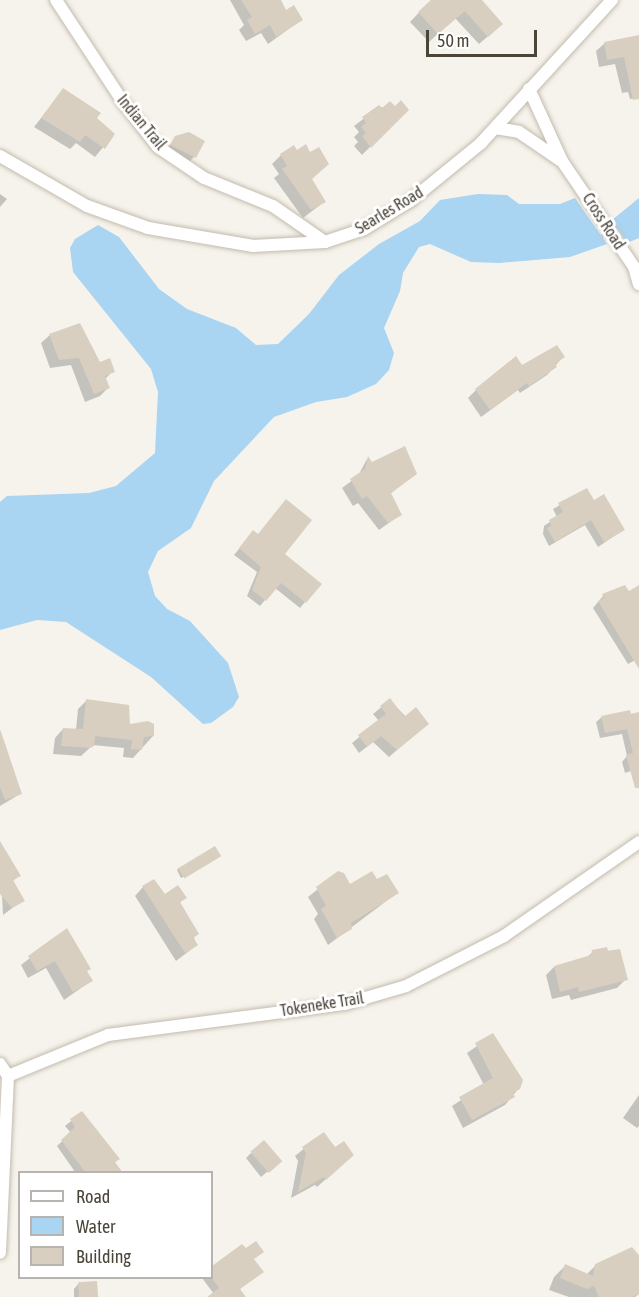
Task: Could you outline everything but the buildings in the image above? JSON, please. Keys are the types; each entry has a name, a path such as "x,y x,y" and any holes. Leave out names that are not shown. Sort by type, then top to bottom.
{"street":[{"name":"Indian Trail","path":"56,0 123,102 158,147 204,178 273,206 325,242"},
{"name":"Searles Road","path":"0,156 87,206 148,228 253,246 325,242 364,229 410,201 495,128 612,0"},
{"name":"Cross Road","path":"529,89 562,161 634,267 639,284"},
{"name":"Cross Road","path":"495,128 519,132 562,161"},
{"name":"Tokeneke Trail","path":"8,1076 108,1035 345,1004 406,986 504,936 639,842"},
{"path":"0,1064 8,1076 0,1253"}],"water":[{"path":"478,194 507,195 519,204 560,204 575,198 607,244 570,257 499,263 471,262 430,244 419,247 403,273 400,291 384,328 394,353 389,370 376,384 347,397 316,402 274,417 214,481 191,528 158,551 148,572 155,596 167,609 190,621 228,663 239,697 233,707 211,723 203,724 151,677 66,622 37,620 0,630 0,502 7,496 89,493 116,486 155,453 158,392 151,369 73,272 70,248 75,239 98,225 119,237 159,289 187,309 236,328 256,345 278,344 309,314 339,275 379,244 420,221 440,200"},
{"path":"639,198 639,238 627,243 612,220"}],"waterway":[{"path":"603,235 616,226"}]}
